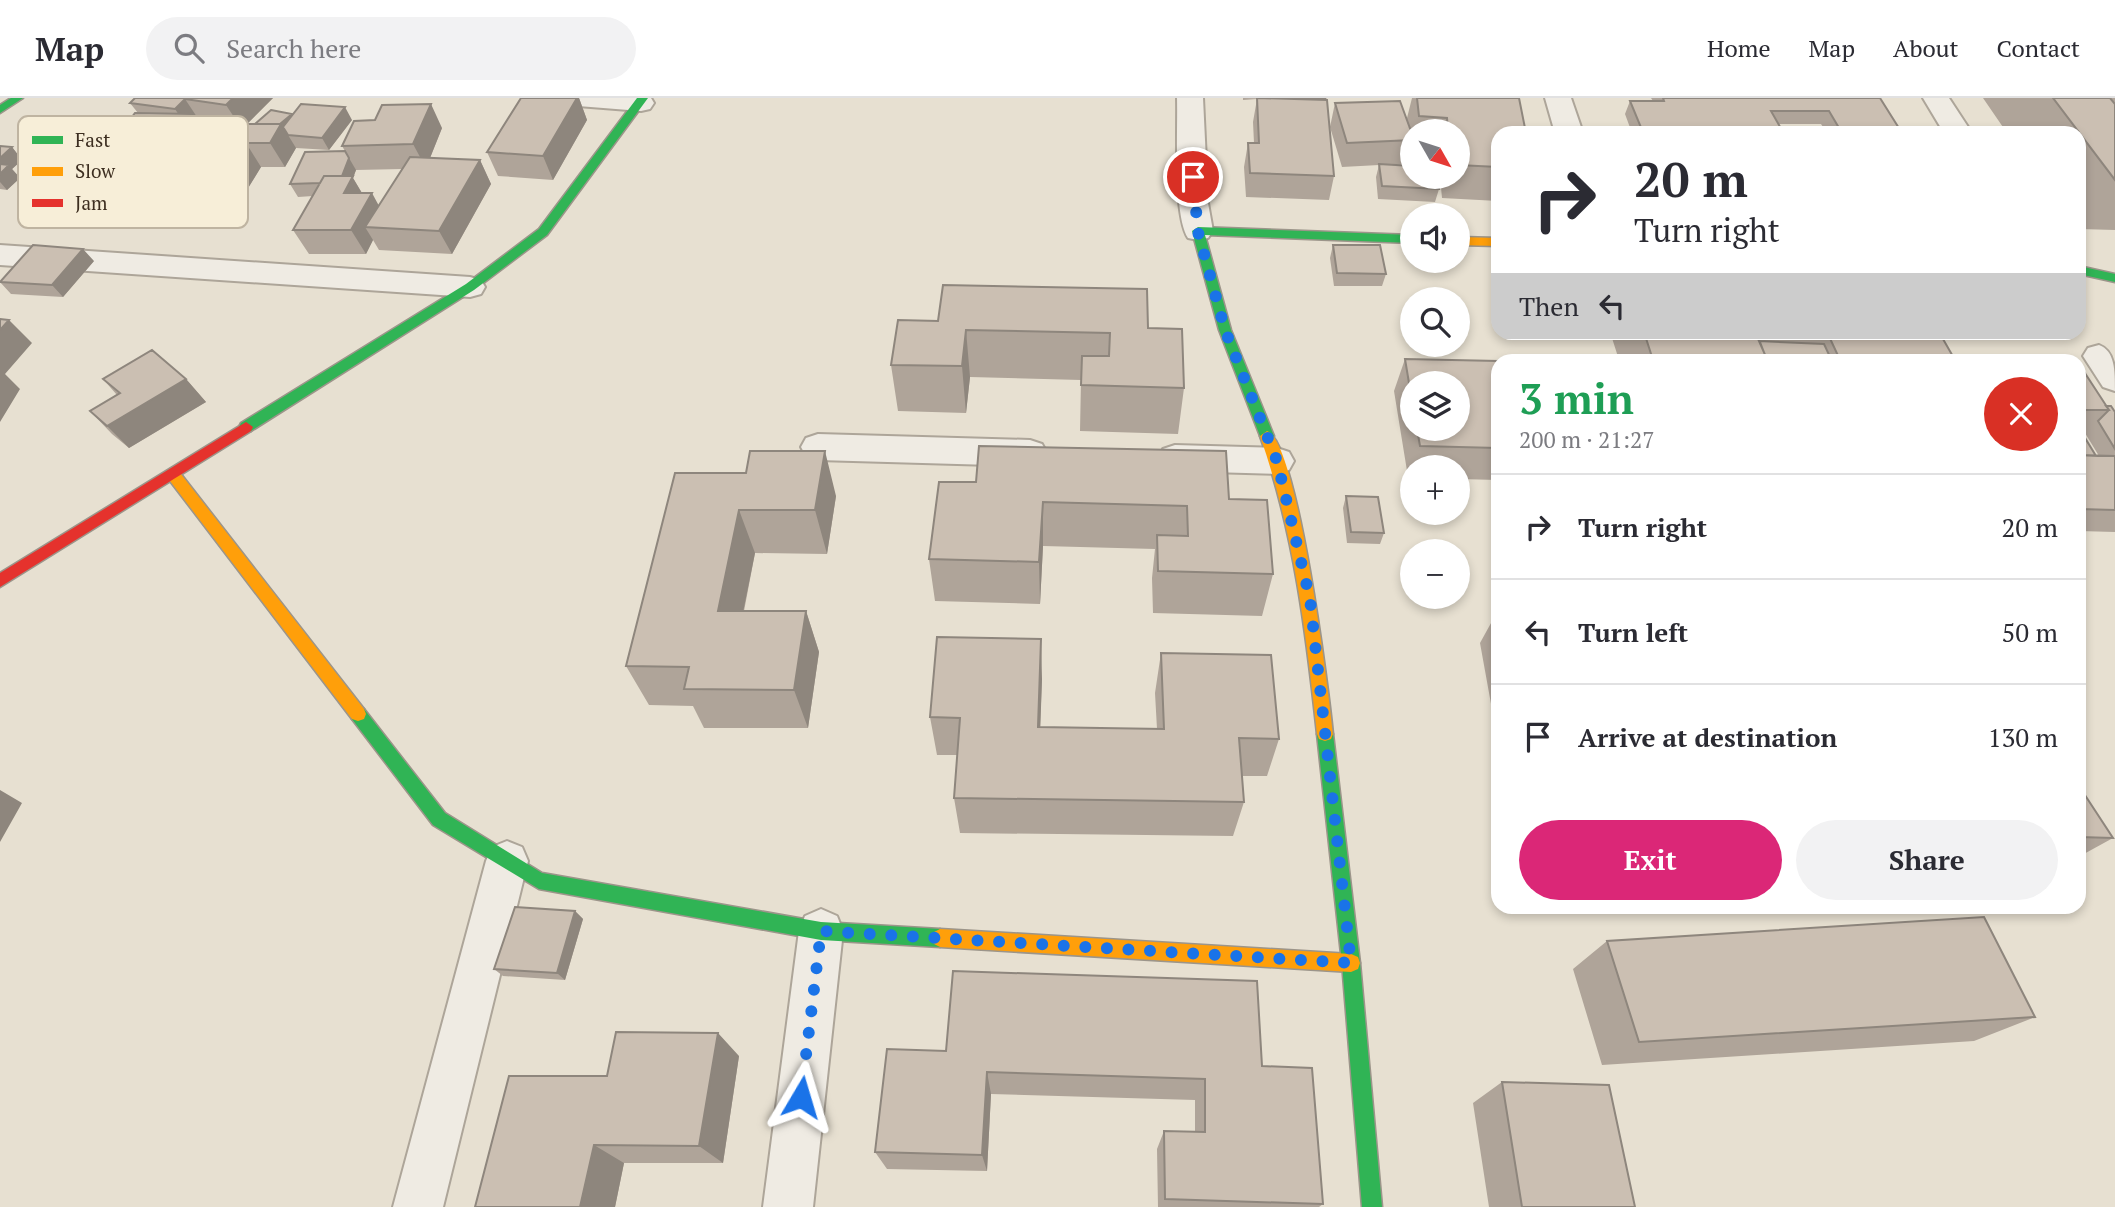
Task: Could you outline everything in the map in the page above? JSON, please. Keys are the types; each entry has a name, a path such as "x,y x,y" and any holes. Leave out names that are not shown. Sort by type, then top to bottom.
{"street":[{"path":"0,110 18,98"},
{"path":"578,98 642,100"},
{"path":"1190,98 1194,203 1198,232 1225,330 1277,461 1310,599 1351,963 1372,1207"},
{"path":"1558,98 1567,126"},
{"path":"1936,98 1954,126"},
{"path":"0,582 470,287 543,232 642,100"},
{"path":"1198,232 1400,239"},
{"path":"1470,241 1491,242"},
{"path":"0,255 470,287"},
{"path":"818,447 1054,454"},
{"path":"1138,457 1277,461"},
{"path":"172,473 439,819 539,881 821,931 1351,963"},
{"path":"418,1207 508,862"},
{"path":"788,1207 821,931"}],"building":[{"path":"135,98 233,98 226,105 185,99 175,109 130,103"},
{"path":"521,98 577,98 543,156 487,152"},
{"path":"1257,98 1327,100 1334,176 1250,173 1248,143 1259,143"},
{"path":"1325,98 1326,100 1297,99"},
{"path":"1417,98 1519,98 1525,126 1491,126 1491,167 1470,166 1470,119 1419,116"},
{"path":"1663,98 1880,98 1898,126 1838,126 1829,111 1771,111 1780,126 1640,126 1630,101 1664,101"},
{"path":"2053,98 2110,98 2115,104 2115,180 2086,142 2086,126 2074,126"},
{"path":"1400,101 1407,119 1400,119 1400,141 1347,143 1335,103"},
{"path":"301,104 345,107 322,138 288,135 283,127"},
{"path":"431,104 413,144 342,146 354,121 375,120 382,105"},
{"path":"271,110 292,114 280,124 255,124"},
{"path":"135,113 192,114 191,116 133,116"},
{"path":"248,124 281,124 270,143 248,143"},
{"path":"0,146 12,147 0,158"},
{"path":"345,151 349,158 342,176 324,176 320,183 290,184 305,152"},
{"path":"410,157 480,160 439,231 365,227"},
{"path":"0,164 9,165 0,174"},
{"path":"1379,164 1400,165 1400,187 1382,186"},
{"path":"324,176 353,176 344,193 372,193 351,230 293,230"},
{"path":"33,245 83,249 52,285 0,282"},
{"path":"1333,245 1380,245 1386,274 1337,273"},
{"path":"943,285 1147,289 1148,328 1182,329 1184,388 1081,385 1082,356 1109,356 1110,333 966,330 962,366 891,365 898,320 938,321"},
{"path":"0,319 9,320 0,330"},
{"path":"1647,340 1759,340 1765,354 1651,354"},
{"path":"1831,340 1944,340 1952,354 1837,354"},
{"path":"1759,341 1824,344 1829,354 1765,354"},
{"path":"152,350 186,379 107,426 90,411 120,393 103,379"},
{"path":"1405,359 1491,361 1491,448 1420,446 1419,441 1470,441 1470,371 1407,371"},
{"path":"2086,375 2109,410 2086,410"},
{"path":"2106,406 2111,406 2115,412 2115,449 2098,421 2109,410"},
{"path":"2086,440 2096,456 2086,455"},
{"path":"979,446 1226,451 1229,499 1267,500 1273,574 1158,571 1157,535 1188,536 1187,506 1043,502 1039,562 929,559 939,482 976,482"},
{"path":"750,451 825,451 815,510 739,510 718,611 806,611 794,690 684,689 689,667 626,666 675,473 746,473"},
{"path":"2086,455 2115,456 2115,510 2086,509"},
{"path":"1346,496 1378,497 1384,533 1351,532"},
{"path":"937,637 1041,639 1038,727 1164,729 1161,653 1271,655 1279,739 1239,738 1244,802 954,798 960,718 930,717"},
{"path":"2086,797 2113,838 2086,837"},
{"path":"515,907 575,911 557,973 494,969"},
{"path":"1984,917 2035,1017 1639,1042 1607,941"},
{"path":"953,971 1257,981 1262,1066 1312,1068 1323,1204 1165,1199 1164,1131 1205,1132 1205,1079 987,1072 982,1155 875,1152 887,1049 946,1051"},
{"path":"616,1032 718,1033 699,1146 594,1145 580,1207 475,1207 509,1076 607,1076"},
{"path":"1502,1082 1609,1085 1635,1207 1522,1207"}],"traffic: fast":[{"path":"0,110 18,98"},
{"path":"246,427 470,287 543,232 643,98"},
{"path":"1267,436 1225,330 1198,231 1400,239"},
{"path":"2086,272 2115,278"},
{"path":"358,714 439,819 539,881 821,931 940,938"},
{"path":"1325,734 1351,963 1372,1207"}],"traffic: slow":[{"path":"1470,241 1491,242"},
{"path":"1267,436 1280,472 1299,545 1312,621 1325,734"},
{"path":"172,473 358,714"},
{"path":"940,938 1351,963"}],"traffic: jam":[{"path":"0,581 246,427"}],"route":[{"path":"801,1097 821,931 1351,963 1310,599 1277,461 1225,330 1198,232 1193,177"}]}
